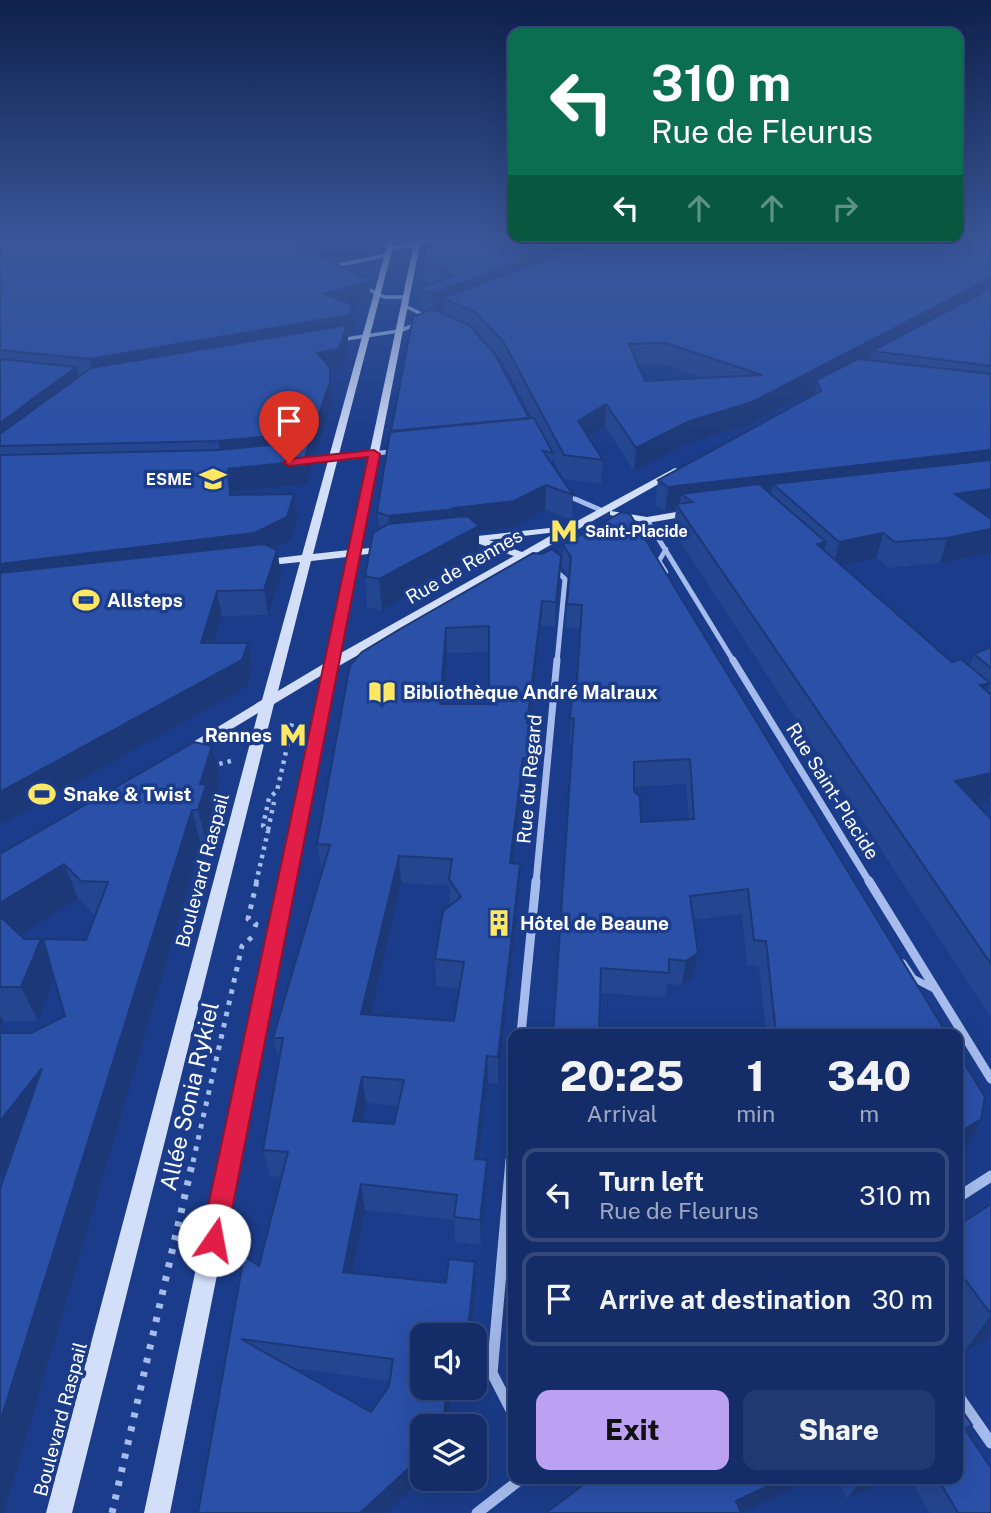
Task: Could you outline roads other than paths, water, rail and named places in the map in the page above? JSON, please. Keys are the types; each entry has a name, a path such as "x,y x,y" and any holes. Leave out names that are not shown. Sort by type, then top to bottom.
{"main road":[{"name":"Boulevard Raspail","path":"59,1513 268,702 374,310"},
{"path":"157,1513 356,553 403,310"},
{"name":"Rue de Rennes","path":"167,762 521,555 687,464"},
{"path":"603,511 647,520 709,510"},
{"path":"450,542 572,527"},
{"path":"474,539 521,555"},
{"path":"252,564 402,548"}],"street":[{"path":"417,310 431,318"},
{"path":"334,341 399,331 431,318 439,318"},
{"path":"302,461 405,450"},
{"path":"559,482 565,494 603,511"},
{"name":"Rue Saint-Placide","path":"647,520 961,1029"},
{"path":"521,555 538,563"},
{"name":"Rue du Regard","path":"521,1029 565,579 561,572 547,566"},
{"name":"Rue Saint-Placide","path":"963,1033 991,1079"},
{"path":"963,1194 991,1176"},
{"path":"508,1190 492,1373 508,1404"},
{"path":"963,1403 991,1443"},
{"path":"477,1513 515,1484"}],"lane":[{"path":"666,549 659,561 673,584"},
{"path":"898,954 913,978 938,991"}],"place":[{"name":"ESME","path":"213,479"},
{"name":"Saint-Placide","path":"564,531"},
{"name":"Allsteps","path":"86,600"},
{"name":"Bibliothèque André Malraux","path":"382,692"},
{"name":"Rennes","path":"293,735"},
{"name":"Snake & Twist","path":"42,794"},
{"name":"Hôtel de Beaune","path":"499,923"}]}
